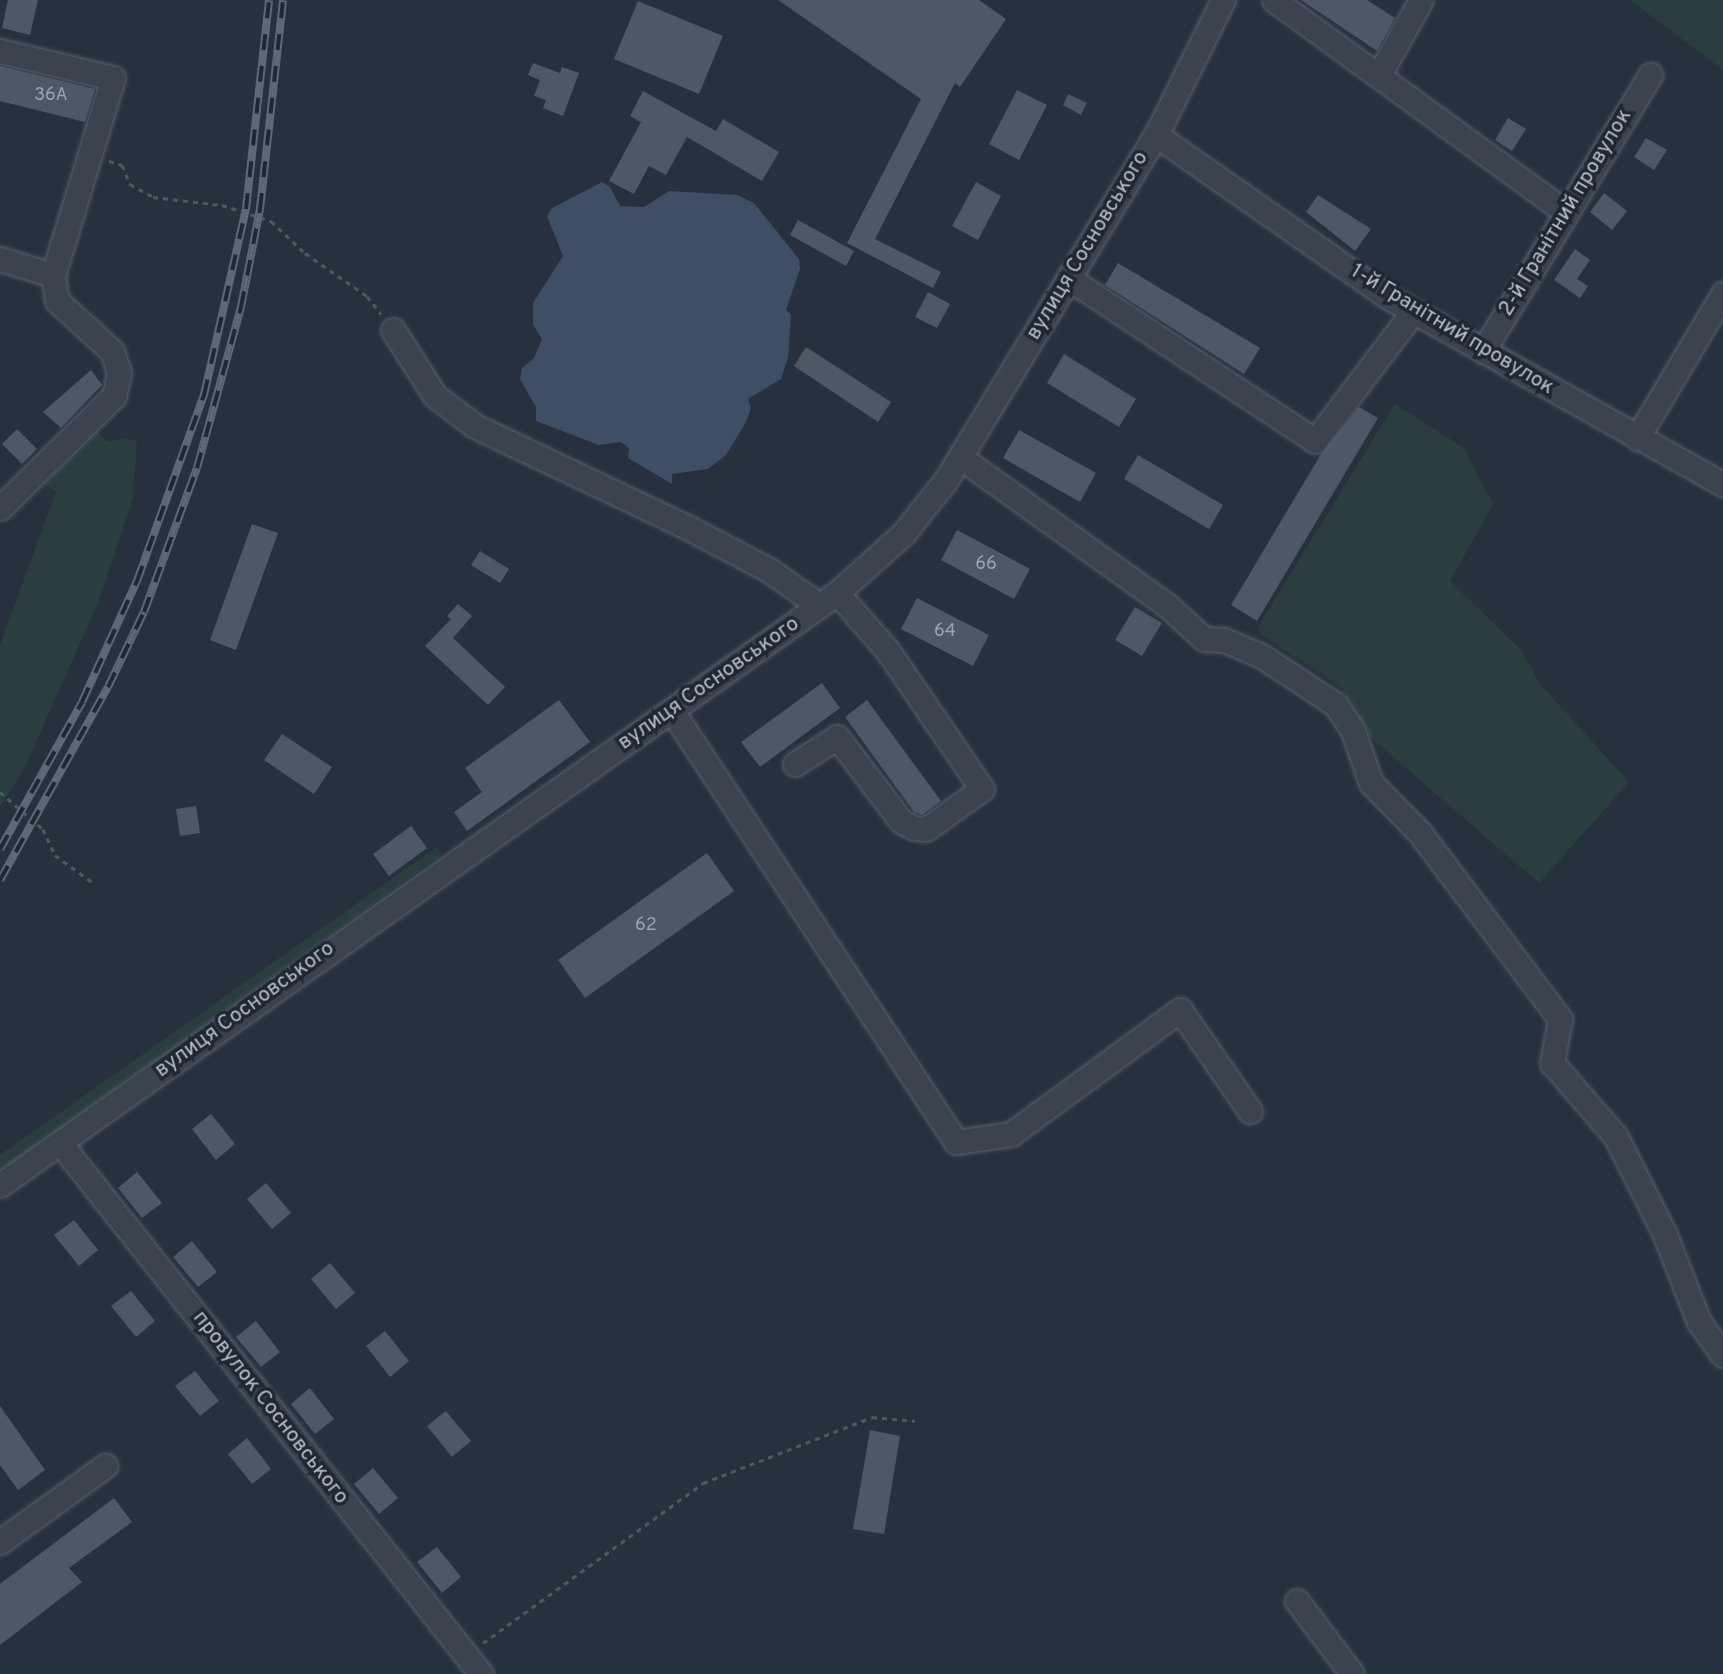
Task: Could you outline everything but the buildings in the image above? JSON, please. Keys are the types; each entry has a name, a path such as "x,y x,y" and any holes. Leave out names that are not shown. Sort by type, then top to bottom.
{"street":[{"name":"вулиця Сосновського","path":"0,1185 828,600 903,534 960,457 1156,135 1223,0"},
{"path":"1274,0 1566,212"},
{"path":"1379,75 1421,0"},
{"path":"0,51 113,78 92,156 53,275 57,301 115,355 118,386 111,398 0,508"},
{"name":"2-й Гранітний провулок","path":"1483,351 1650,75"},
{"name":"1-й Гранітний провулок","path":"1156,135 1413,312 1723,484"},
{"path":"0,258 53,275"},
{"path":"1068,278 1315,441 1413,312"},
{"path":"1637,438 1723,294"},
{"path":"393,330 435,397 475,426 828,600 888,651 982,789 926,829 914,828 901,821 837,737 796,764"},
{"path":"960,457 1167,605 1204,639 1224,640 1260,655 1335,704 1353,732 1371,783 1420,833 1560,1019 1552,1063 1615,1137 1665,1235 1699,1322 1723,1355"},
{"path":"672,711 956,1142 1010,1134 1180,1010 1250,1111"},
{"name":"провулок Сосновського","path":"60,1143 481,1674"},
{"path":"0,1542 105,1465"},
{"path":"1297,1601 1352,1674"}],"path":[{"path":"92,156 122,165 130,184 153,197 222,205 271,221 305,253 367,296 393,330"},
{"path":"0,792 43,830 55,855 92,881"},
{"path":"466,1655 703,1483 872,1416 915,1422"}],"green space":[{"path":"1630,0 1723,0 1723,70"},
{"path":"1395,404 1464,448 1493,504 1450,581 1522,651 1540,684 1629,782 1539,883 1370,737 1342,688 1259,633 1259,625"},
{"path":"94,428 108,442 127,438 137,442 133,498 98,603 24,769 0,806 0,645 56,492 41,482"},
{"path":"437,847 441,855 0,1171 0,1155"}],"water":[{"path":"602,182 610,187 620,206 644,207 669,191 737,195 754,203 799,259 800,269 786,310 791,314 788,357 781,379 748,399 751,408 746,422 726,455 708,469 672,474 672,484 628,458 629,448 621,442 599,445 536,421 536,407 520,379 522,368 534,358 542,339 533,325 533,303 563,256 547,216 552,208"}],"railway":[{"path":"0,849 82,702 137,581 204,395 246,209 269,0"},
{"path":"0,880 108,687 144,612 197,468 241,307 260,209 283,0"}]}
